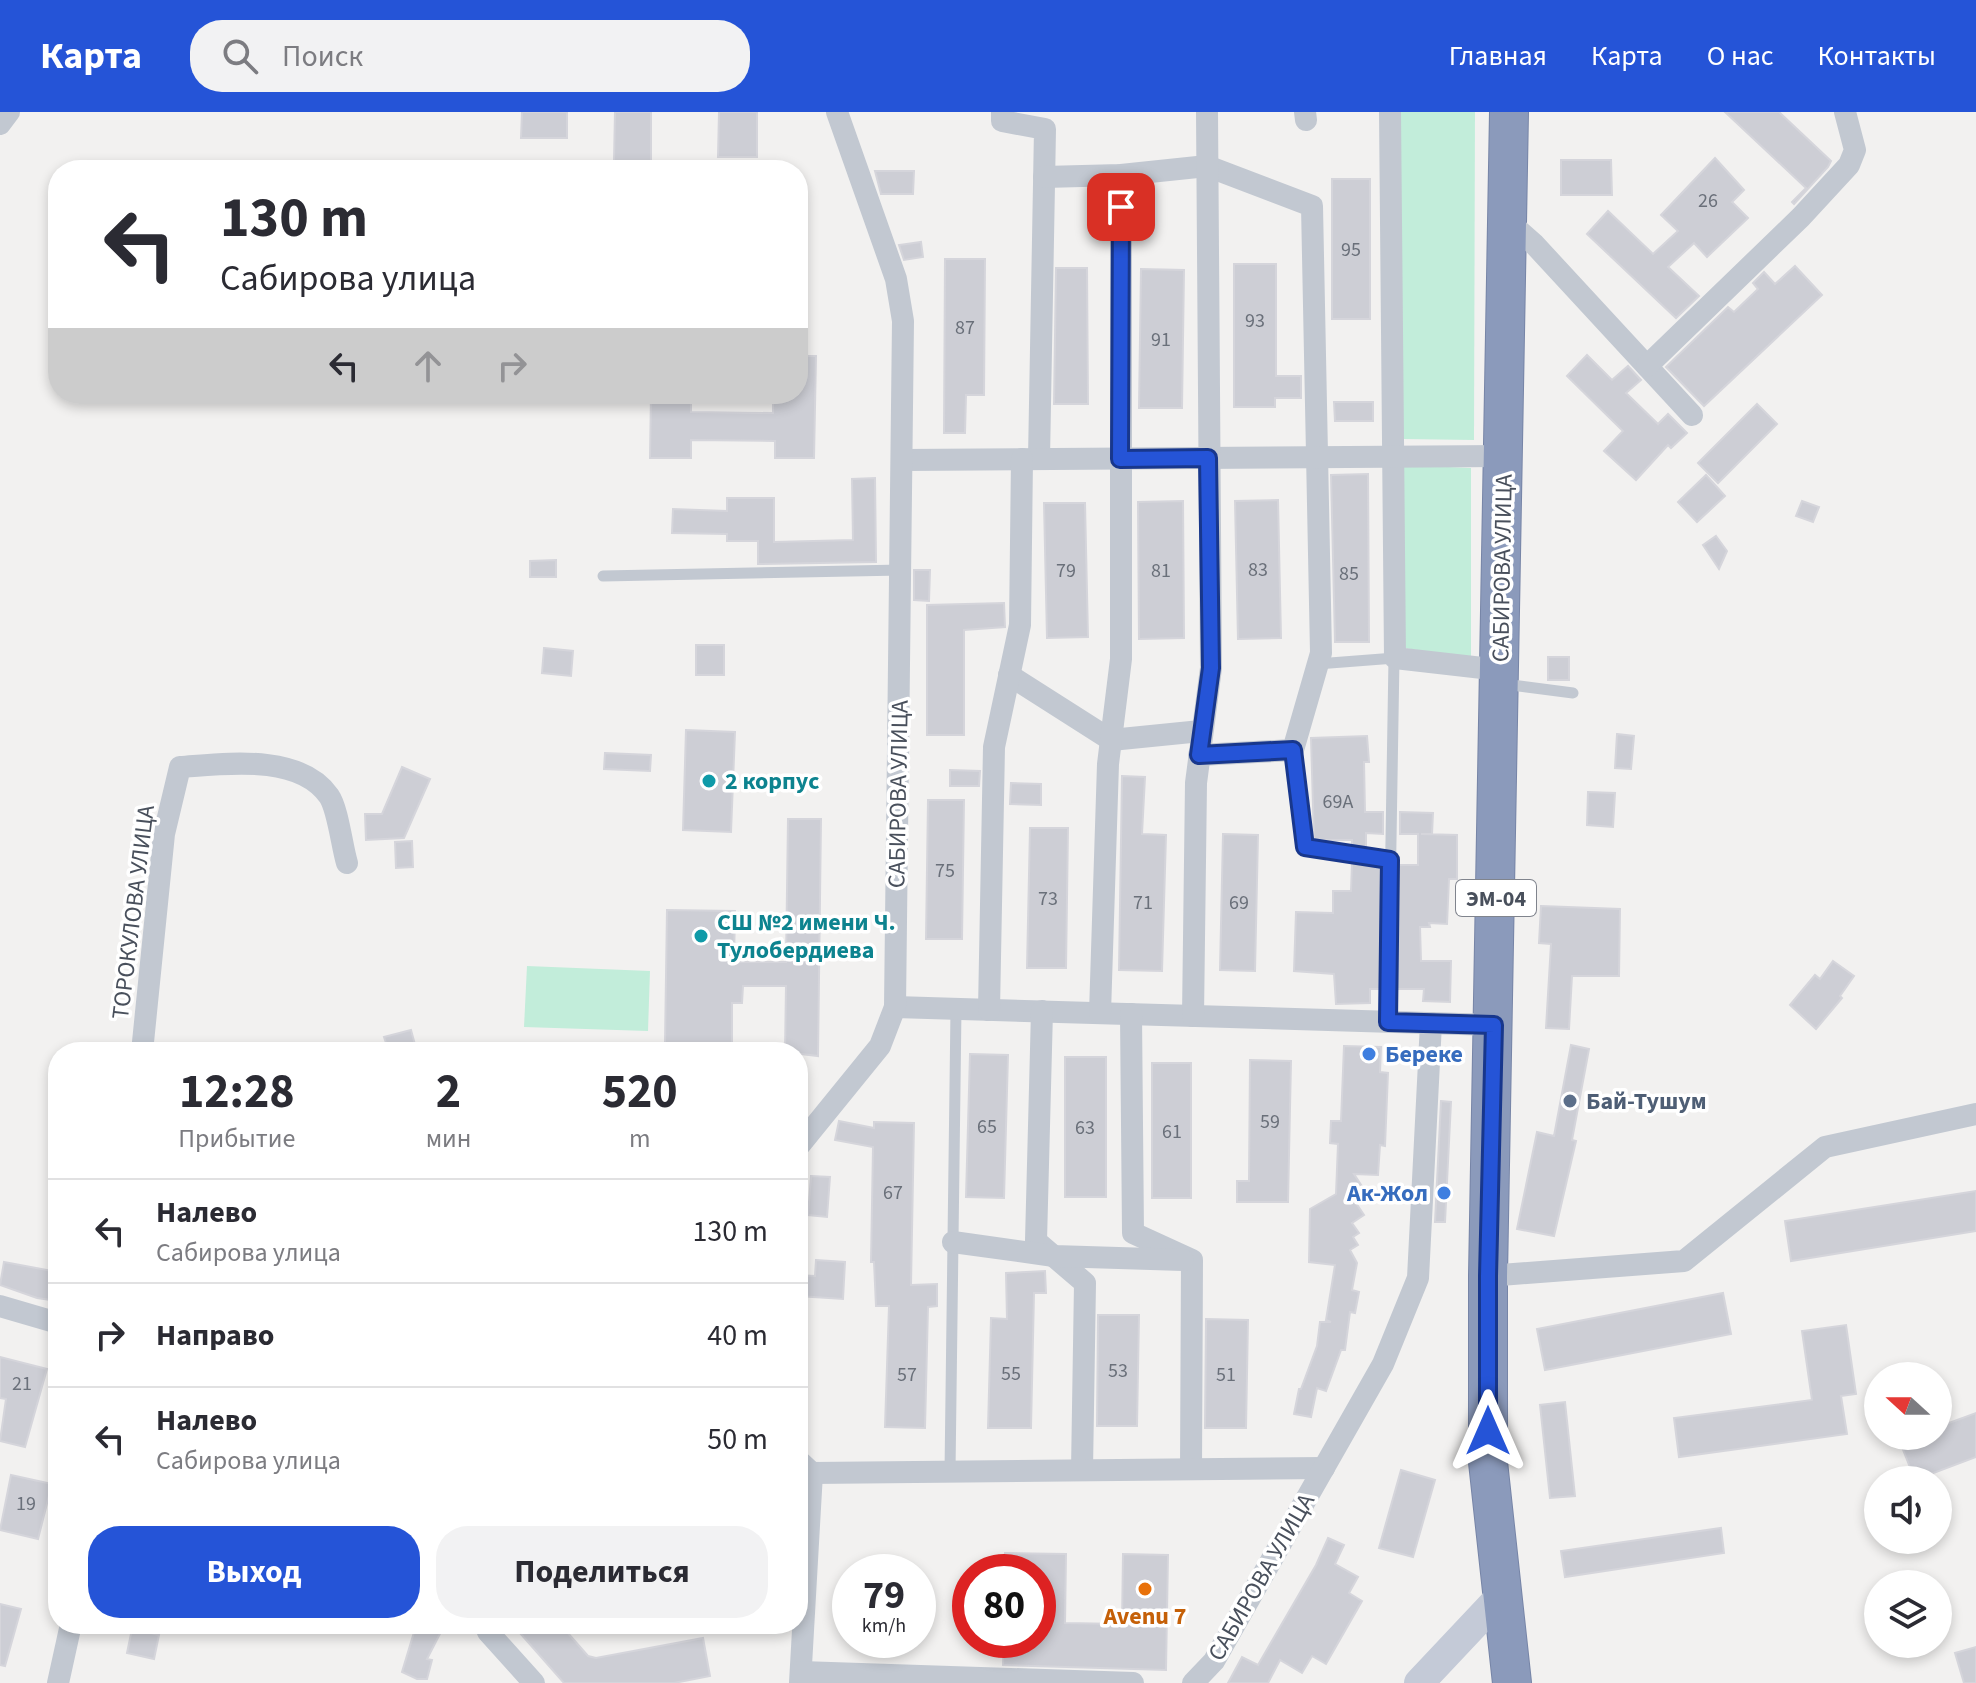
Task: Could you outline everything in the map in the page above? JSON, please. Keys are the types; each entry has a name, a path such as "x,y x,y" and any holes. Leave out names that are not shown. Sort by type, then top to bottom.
{"highway":[{"name":"САБИРОВА УЛИЦА","path":"1509,112 1488,1276 1488,1462 1500,1597 1512,1683"}],"main road":[{"path":"1419,1683 1500,1597"}],"street":[{"path":"0,124 9,112"},
{"name":"САБИРОВА УЛИЦА","path":"808,1135 880,1046 895,1007 903,321 896,279 837,112"},
{"path":"989,1010 994,747 1020,625 1045,129 1002,121 1002,112"},
{"path":"1193,1016 1199,755 1211,668 1207,112"},
{"path":"1390,112 1394,658 1500,676"},
{"path":"1647,366 1801,217 1849,165 1855,150 1845,112"},
{"path":"1044,177 1121,175 1207,166 1312,206 1321,653 1293,750 1199,755"},
{"path":"1100,1013 1111,740 1121,659 1121,175"},
{"path":"1507,220 1534,244 1692,415"},
{"path":"903,460 1503,456"},
{"path":"1009,675 1111,740 1201,731"},
{"name":"ТОРОКУЛОВА УЛИЦА","path":"143,1042 164,834 180,767 257,762 305,776 330,797 347,863"},
{"path":"895,1007 1494,1025"},
{"path":"1042,1011 1036,1241 1085,1283 1082,1470"},
{"path":"1131,1014 1133,1233 1192,1260"},
{"name":"САБИРОВА УЛИЦА","path":"1193,1683 1214,1661 1383,1364 1418,1278 1431,1023"},
{"path":"1488,1276 1684,1261 1825,1147 1976,1114"},
{"path":"953,1242 1054,1256 1192,1260"},
{"path":"1191,1469 1192,1260"},
{"path":"0,1306 48,1320"},
{"name":"САБИРОВА УЛИЦА","path":"808,1467 950,1472 1324,1468"},
{"path":"58,1683 69,1634"},
{"path":"490,1634 534,1683"},
{"name":"САБИРОВА УЛИЦА","path":"801,1634 800,1678 1133,1683"}],"lane":[{"path":"603,576 902,570"},
{"path":"1317,664 1394,658 1388,1022"},
{"path":"1500,676 1573,693"},
{"path":"1293,750 1305,847 1390,860"},
{"path":"950,1472 956,1009"}],"green space":[{"path":"1399,112 1475,112 1474,440 1403,439"},
{"path":"1404,465 1471,468 1471,658 1404,648"},
{"path":"527,966 650,971 648,1031 524,1027"}],"building":[{"path":"522,112 567,112 567,138 521,138"},
{"path":"615,112 651,112 651,160 614,160"},
{"path":"719,112 757,112 757,157 718,157"},
{"path":"1725,112 1779,112 1831,161 1794,204 1792,202 1806,188"},
{"path":"1715,158 1744,190 1732,202 1748,218 1707,257 1694,243 1668,267 1699,296 1676,318 1587,234 1608,211 1653,254 1678,231 1661,215"},
{"path":"1561,160 1611,160 1612,195 1561,195"},
{"path":"875,171 914,171 913,194 881,194"},
{"path":"1332,179 1370,179 1370,319 1332,319"},
{"path":"921,242 923,257 904,260 899,245"},
{"path":"945,259 985,259 984,395 966,395 965,433 944,433"},
{"path":"1234,264 1276,264 1276,376 1301,376 1301,398 1275,398 1275,407 1234,407"},
{"path":"1795,266 1822,295 1704,406 1666,367 1728,307 1734,312 1758,289 1753,283 1764,272 1775,284"},
{"path":"1056,268 1087,268 1088,404 1054,404"},
{"path":"1141,269 1184,270 1182,408 1139,408"},
{"path":"1587,355 1612,380 1628,366 1641,380 1626,393 1658,424 1668,414 1687,433 1671,448 1668,445 1636,480 1604,451 1623,431 1567,376"},
{"path":"808,356 816,356 814,458 775,458 775,441 691,440 691,458 650,458 651,404 691,404 691,412 773,413 773,404 808,404"},
{"path":"1334,402 1373,402 1373,421 1335,421"},
{"path":"1757,404 1777,424 1718,483 1698,463"},
{"path":"1368,474 1369,642 1335,642 1331,475"},
{"path":"1706,475 1725,496 1697,522 1678,502"},
{"path":"875,478 876,562 758,564 758,541 727,541 727,534 672,533 673,509 727,511 727,498 774,498 774,542 853,540 852,479"},
{"path":"1278,500 1281,638 1238,639 1235,501"},
{"path":"1183,501 1184,638 1139,639 1138,502"},
{"path":"1802,501 1819,507 1813,522 1796,516"},
{"path":"1044,503 1085,503 1088,637 1047,638"},
{"path":"1716,536 1727,551 1719,569 1703,545"},
{"path":"556,560 556,577 530,577 530,561"},
{"path":"914,570 930,570 929,601 914,600"},
{"path":"1004,603 1005,627 964,630 964,735 927,735 927,605"},
{"path":"696,645 724,645 724,675 696,675"},
{"path":"544,648 573,651 571,676 542,673"},
{"path":"1548,657 1569,657 1569,680 1548,680"},
{"name":"2 корпус","path":"686,730 735,732 731,832 683,830"},
{"path":"1617,734 1634,736 1631,769 1615,768"},
{"path":"1367,736 1369,762 1364,762 1365,812 1383,812 1383,834 1366,833 1366,848 1352,846 1352,840 1314,840 1311,738"},
{"path":"605,753 651,755 650,771 604,769"},
{"path":"402,767 430,779 404,838 366,840 365,814 382,814"},
{"path":"950,770 980,771 979,786 950,786"},
{"path":"1122,776 1145,777 1142,834 1166,835 1162,971 1119,970"},
{"path":"1011,783 1041,784 1041,805 1010,804"},
{"path":"1588,792 1615,793 1613,827 1587,825"},
{"path":"928,800 964,800 962,939 926,939"},
{"path":"1400,812 1433,813 1432,834 1421,834 1457,835 1457,879 1449,879 1447,924 1429,923 1430,927 1420,927 1421,961 1451,961 1450,1002 1423,1001 1424,989 1397,989 1399,865 1418,865 1418,834 1400,834"},
{"name":"СШ №2 имени Ч. Тулобердиева","path":"788,819 821,819 818,1056 808,1055 808,1042 785,1042 786,986 743,986 742,1003 732,1003 732,1042 665,1042 667,910 735,911 734,962 786,962"},
{"path":"1030,828 1068,828 1066,968 1027,968"},
{"path":"1223,834 1258,835 1255,971 1220,970"},
{"path":"412,841 413,867 396,868 395,842"},
{"path":"1352,863 1382,867 1380,989 1370,989 1370,1003 1336,1004 1334,974 1294,971 1296,912 1333,913 1333,891 1351,891"},
{"path":"1541,906 1620,909 1619,976 1572,976 1569,1029 1546,1028 1551,944 1539,943"},
{"path":"1833,961 1854,976 1840,996 1842,998 1816,1029 1790,1005 1815,975 1820,979"},
{"path":"411,1030 414,1042 386,1042 384,1037"},
{"path":"1571,1045 1589,1049 1572,1140 1576,1141 1554,1236 1517,1229 1537,1132 1554,1136"},
{"path":"1344,1046 1381,1047 1380,1072 1388,1073 1385,1146 1380,1145 1378,1175 1354,1174 1365,1191 1357,1196 1361,1201 1356,1203 1364,1215 1352,1223 1359,1233 1353,1237 1358,1245 1350,1250 1357,1263 1352,1290 1359,1292 1355,1313 1350,1312 1345,1350 1341,1350 1326,1391 1317,1388 1311,1417 1294,1414 1299,1389 1317,1346 1320,1322 1331,1322 1326,1320 1335,1265 1309,1262 1310,1209 1336,1194 1338,1144 1330,1143 1331,1121 1341,1121"},
{"path":"970,1054 1008,1055 1004,1198 966,1197"},
{"path":"1065,1057 1106,1057 1106,1197 1065,1197"},
{"path":"1250,1060 1291,1061 1288,1202 1237,1202 1237,1181 1249,1181"},
{"path":"1152,1063 1191,1063 1191,1198 1152,1198"},
{"path":"1441,1101 1451,1102 1445,1222 1435,1222"},
{"path":"839,1121 874,1128 874,1122 914,1123 911,1285 937,1284 937,1306 928,1307 925,1428 885,1427 889,1306 876,1306 874,1262 871,1262 873,1147 835,1140"},
{"path":"811,1176 830,1177 827,1217 808,1215"},
{"path":"1976,1191 1976,1231 1791,1261 1785,1221"},
{"path":"816,1260 845,1262 843,1299 808,1297 808,1276 815,1276"},
{"path":"4,1262 48,1270 48,1300 0,1285"},
{"path":"1045,1271 1046,1293 1034,1293 1031,1428 988,1428 991,1318 1007,1319 1006,1273"},
{"path":"1723,1293 1731,1334 1545,1370 1537,1329"},
{"path":"1098,1315 1139,1315 1137,1426 1097,1426"},
{"path":"1206,1319 1248,1320 1246,1428 1205,1428"},
{"path":"1846,1325 1856,1394 1841,1396 1847,1434 1679,1457 1674,1418 1812,1400 1802,1331"},
{"path":"0,1357 47,1369 25,1447 0,1441 6,1399 0,1398"},
{"path":"1565,1402 1575,1496 1550,1498 1540,1405"},
{"path":"1976,1413 1976,1457 1952,1466 1909,1466 1903,1450 1952,1450 1952,1422"},
{"path":"1401,1470 1435,1480 1413,1557 1379,1548"},
{"path":"11,1475 48,1483 48,1500 38,1539 0,1530"},
{"path":"1721,1528 1724,1553 1565,1577 1561,1551"},
{"path":"1328,1538 1344,1545 1335,1564 1358,1577 1349,1593 1362,1601 1326,1664 1312,1656 1302,1673 1280,1660 1268,1683 1228,1683 1242,1657 1258,1665 1316,1565"},
{"path":"1005,1553 1066,1554 1065,1623 1122,1624 1123,1554 1168,1555 1166,1670 1003,1665 1003,1658 1056,1658 1056,1554"},
{"path":"0,1604 21,1609 5,1666 0,1665"},
{"path":"131,1634 159,1635 154,1659 127,1653"},
{"path":"413,1634 440,1634 427,1659 432,1660 427,1679 417,1679 402,1672"},
{"path":"521,1634 569,1634 588,1656 596,1658 703,1638 710,1676 674,1683 564,1683"},
{"path":"1976,1647 1976,1683 1964,1683 1955,1653"}],"place":[{"name":"2 корпус","path":"709,781"},
{"name":"СШ №2 имени Ч. Тулобердиева","path":"701,936"},
{"name":"Береке","path":"1369,1054"},
{"name":"Бай-Тушум","path":"1570,1101"},
{"name":"Ак-Жол","path":"1444,1193"},
{"name":"Avenu 7","path":"1145,1589"}],"route":[{"path":"1121,207 1120,459 1208,458 1211,668 1199,755 1293,750 1305,847 1390,860 1388,1022 1494,1025 1488,1431"}]}
